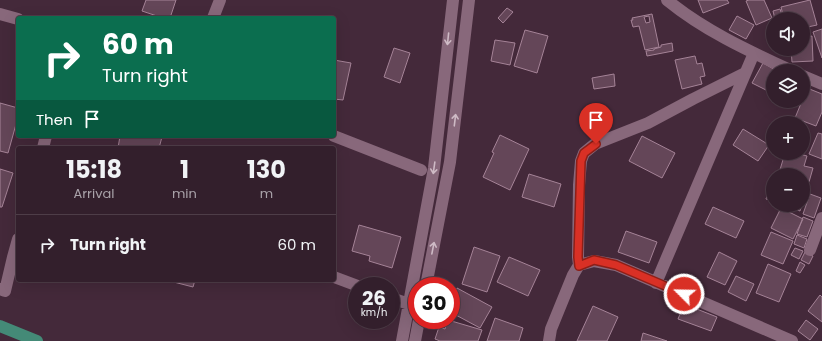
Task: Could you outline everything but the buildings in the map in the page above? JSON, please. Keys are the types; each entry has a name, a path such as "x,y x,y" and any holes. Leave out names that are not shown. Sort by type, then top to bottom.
{"main road":[{"path":"0,326 37,341"}],"street":[{"path":"214,16 220,0"},
{"path":"414,277 434,168 452,0"},
{"path":"428,277 450,162 469,0"},
{"path":"667,0 682,12 723,38 777,64"},
{"path":"0,14 16,18"},
{"path":"656,283 754,53"},
{"path":"579,266 579,185 581,161 584,153 596,144 648,124 745,73"},
{"path":"810,79 822,84"},
{"path":"336,137 421,170"},
{"path":"810,250 822,218"},
{"path":"0,289 5,291 16,246"},
{"path":"549,341 551,329 573,274 579,266 594,260 616,265 792,341"},
{"path":"336,278 348,282"},
{"path":"402,341 408,309"},
{"path":"415,341 417,329"}],"route":[{"path":"596,144 584,153 581,161 579,185 579,266 594,260 616,265 684,294"}]}
